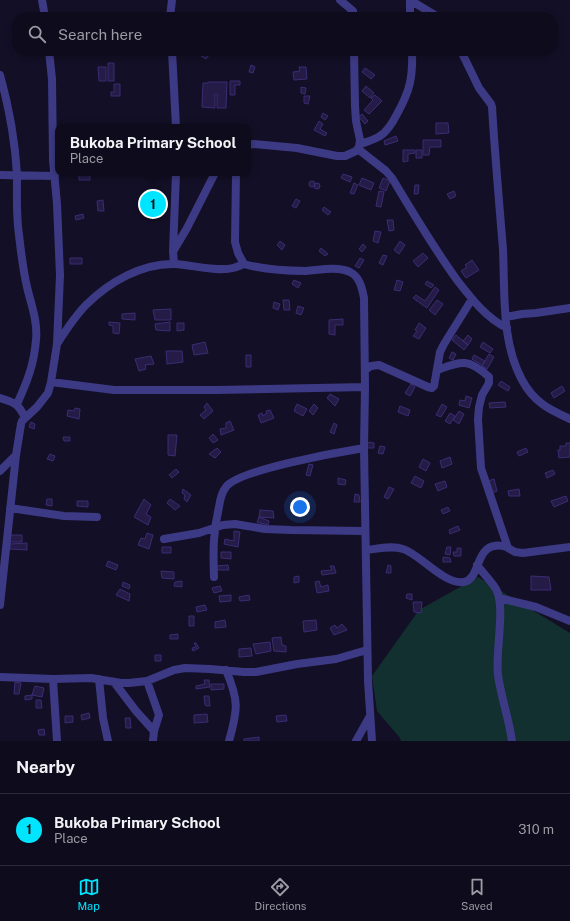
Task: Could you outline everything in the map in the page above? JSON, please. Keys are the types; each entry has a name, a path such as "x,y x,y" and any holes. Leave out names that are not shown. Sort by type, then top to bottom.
{"street":[{"path":"42,0 44,12"},
{"path":"171,12 172,0"},
{"path":"340,0 351,12"},
{"path":"353,0 353,12"},
{"path":"410,0 410,12"},
{"path":"410,0 430,12"},
{"path":"0,605 2,559 21,424 25,418 44,400 52,382 57,344 60,275 53,160 52,79 50,56"},
{"path":"172,56 176,124"},
{"path":"354,56 355,106 359,146 392,178 423,231 472,299 496,323 507,328"},
{"path":"251,144 297,148 345,156 352,154 359,146 380,136 394,120 410,87 413,67 412,56"},
{"path":"463,56 479,88 492,107 500,206 506,317 511,355 522,380 530,393 546,408 570,419"},
{"path":"0,75 7,104 14,146 17,175 18,228 27,286 36,324 34,358 28,380 17,404"},
{"path":"0,175 55,176"},
{"path":"174,264 173,251 176,176"},
{"path":"173,251 187,228 213,176"},
{"path":"236,176 235,242 238,253 244,264"},
{"path":"57,344 70,324 86,304 105,289 127,275 147,267 174,264 232,269 244,264 261,269 335,269 351,272 357,277 364,298 365,531 372,741"},
{"path":"365,370 371,366 378,365 432,388 434,386 438,370 440,352 472,299"},
{"path":"506,317 570,308"},
{"path":"438,370 464,362 474,366 490,379 482,395 479,407 478,419 481,468 507,547 511,551 523,553 570,547"},
{"path":"52,382 114,390 216,390 365,387"},
{"path":"0,398 17,404 22,410 25,418"},
{"path":"214,577 214,528 222,493 229,482 290,463 364,448"},
{"path":"0,472 16,455"},
{"path":"0,472 14,474"},
{"path":"10,508 64,516 97,517"},
{"path":"164,539 183,536 223,525 235,524 265,529 365,531"},
{"path":"366,550 401,548 415,555 441,574 460,582 468,581 483,554 489,548 497,546 507,547"},
{"path":"477,565 496,590 499,598 498,674 512,741"},
{"path":"499,598 536,607 570,621"},
{"path":"0,676 53,679 84,678 124,683 147,681 174,670 185,668 256,672 297,664 336,660 368,650"},
{"path":"226,670 234,689 236,706 235,719 229,741"},
{"path":"53,679 57,741"},
{"path":"99,679 103,718 108,741"},
{"path":"147,681 159,715 154,731 153,741"},
{"path":"114,682 136,711 154,731"},
{"path":"356,741 370,715"}],"green space":[{"path":"478,577 570,633 570,741 401,741 377,711 372,676 419,610"}],"building":[{"path":"201,56 208,56 206,59"},
{"path":"108,63 114,63 114,81 108,81"},
{"path":"251,65 255,67 253,73 249,72"},
{"path":"98,67 106,67 106,81 99,81"},
{"path":"299,67 306,67 307,79 294,80 293,72 300,71"},
{"path":"365,68 375,75 371,79 362,72"},
{"path":"230,81 240,81 240,85 235,85 235,95 230,95"},
{"path":"227,82 226,108 217,108 217,94 215,94 215,108 202,107 203,83"},
{"path":"114,84 120,84 120,96 111,96 111,92 114,92"},
{"path":"366,86 374,93 370,98 362,91"},
{"path":"301,87 306,88 305,94 301,93"},
{"path":"375,95 382,101 369,114 364,110 373,100 371,98"},
{"path":"304,96 310,96 308,104 304,103"},
{"path":"323,113 328,116 325,120 321,117"},
{"path":"362,114 368,121 365,124 359,117"},
{"path":"319,121 323,124 320,129 327,133 325,136 314,130"},
{"path":"436,123 448,123 449,133 436,134"},
{"path":"396,136 398,141 385,145 384,141"},
{"path":"423,140 441,140 441,147 430,147 429,155 423,155"},
{"path":"403,150 415,150 415,153 408,154 408,161 403,162"},
{"path":"416,150 422,150 422,158 416,158"},
{"path":"343,174 352,177 350,182 341,178"},
{"path":"79,176 90,176 90,180 79,180"},
{"path":"362,178 374,183 371,190 359,185"},
{"path":"383,178 390,181 386,191 379,188"},
{"path":"312,181 315,184 312,187 309,184"},
{"path":"317,183 320,186 317,189 314,186"},
{"path":"354,183 358,185 354,194 350,193"},
{"path":"415,185 419,185 418,194 414,194"},
{"path":"379,191 384,192 381,207 376,206"},
{"path":"454,191 456,196 450,199 447,194"},
{"path":"156,195 159,207 149,209 147,201 149,201 148,197"},
{"path":"296,199 300,201 296,208 292,206"},
{"path":"103,200 104,211 98,211 97,201"},
{"path":"324,207 331,212 328,215 322,210"},
{"path":"83,214 84,218 76,220 75,216"},
{"path":"387,220 393,220 394,230 389,231"},
{"path":"375,231 381,232 378,243 373,241"},
{"path":"280,241 285,245 282,250 277,245"},
{"path":"400,241 405,245 399,254 394,250"},
{"path":"363,244 366,247 362,252 359,249"},
{"path":"321,248 328,254 325,256 319,251"},
{"path":"423,253 428,258 418,267 413,261"},
{"path":"383,255 387,256 383,265 379,263"},
{"path":"70,258 82,258 82,264 70,264"},
{"path":"360,258 364,260 359,268 355,266"},
{"path":"472,260 479,270 466,278 461,271 467,267 465,265"},
{"path":"294,280 301,283 298,288 292,284"},
{"path":"397,280 403,282 400,291 394,290"},
{"path":"427,281 434,285 431,288 425,284"},
{"path":"435,287 439,290 427,308 413,298 416,295 425,301"},
{"path":"283,300 289,300 290,310 284,310"},
{"path":"437,300 443,304 435,315 429,310"},
{"path":"274,302 280,304 278,310 273,308"},
{"path":"298,306 304,308 301,315 296,313"},
{"path":"171,309 171,320 155,320 153,310"},
{"path":"135,313 135,320 122,319 122,314"},
{"path":"343,319 343,325 335,325 335,335 329,334 329,320"},
{"path":"109,322 120,323 119,334 113,333 113,326 109,325"},
{"path":"170,322 170,331 156,330 155,324"},
{"path":"177,323 184,323 184,330 177,331"},
{"path":"419,323 426,328 419,339 413,336 417,331 415,330"},
{"path":"456,335 468,345 464,350 452,340"},
{"path":"468,335 472,339 468,345 463,341"},
{"path":"205,342 208,353 194,355 192,345"},
{"path":"483,342 493,349 490,353 480,347"},
{"path":"166,351 182,351 183,362 167,364"},
{"path":"452,352 456,354 453,360 449,358"},
{"path":"489,354 494,357 487,369 482,366"},
{"path":"246,355 251,355 251,367 246,367"},
{"path":"474,355 485,361 482,365 472,359"},
{"path":"151,356 154,364 145,365 146,369 139,371 135,359"},
{"path":"501,381 510,387 508,391 498,385"},
{"path":"411,384 415,387 410,396 405,393"},
{"path":"562,386 565,391 554,398 551,393"},
{"path":"330,394 339,399 335,406 327,398"},
{"path":"466,396 472,398 469,408 459,405 460,400 465,401"},
{"path":"505,402 506,407 490,408 489,403"},
{"path":"207,403 213,411 204,419 200,415 206,410 204,407"},
{"path":"297,404 307,409 303,416 294,411"},
{"path":"314,404 318,408 313,415 309,411"},
{"path":"442,404 447,407 441,417 436,415"},
{"path":"400,406 410,410 408,416 398,412"},
{"path":"75,408 80,409 79,419 67,416 68,410 74,411"},
{"path":"270,410 274,418 261,423 258,415 262,413 263,416 267,413 266,411"},
{"path":"459,411 464,414 459,424 453,420"},
{"path":"450,413 455,416 450,424 445,421"},
{"path":"230,421 234,430 221,435 220,429 226,428 226,423"},
{"path":"31,422 35,424 34,429 29,427"},
{"path":"334,423 337,425 334,434 330,432"},
{"path":"213,434 218,440 213,443 209,438"},
{"path":"168,435 177,435 175,456 168,455"},
{"path":"63,437 70,437 70,441 64,441"},
{"path":"366,442 374,443 374,448 366,448"},
{"path":"566,443 570,443 570,457 559,458 558,450 560,450 560,446 566,446"},
{"path":"380,446 385,447 383,454 378,453"},
{"path":"217,448 221,452 215,458 209,454"},
{"path":"526,448 528,452 519,456 517,452"},
{"path":"50,454 55,456 53,461 47,459"},
{"path":"450,457 452,464 442,468 440,461"},
{"path":"423,459 430,463 426,471 419,467"},
{"path":"309,464 313,465 310,476 306,475"},
{"path":"176,469 179,472 172,478 169,475"},
{"path":"553,470 555,474 547,478 545,473"},
{"path":"415,476 424,481 421,488 411,483"},
{"path":"338,478 346,480 345,485 338,484"},
{"path":"494,479 497,491 492,493 488,481"},
{"path":"445,481 447,487 438,491 435,484"},
{"path":"389,487 394,489 388,499 384,497"},
{"path":"183,489 191,495 187,502 184,499 185,495 182,493"},
{"path":"519,489 520,496 509,496 508,491"},
{"path":"355,494 359,495 360,502 354,502"},
{"path":"566,496 568,501 554,507 551,501"},
{"path":"47,499 52,499 52,506 46,505"},
{"path":"144,499 151,505 146,514 151,517 148,525 134,517"},
{"path":"170,499 180,506 175,510 167,503"},
{"path":"77,501 88,501 88,507 77,506"},
{"path":"448,507 450,511 443,514 441,510"},
{"path":"260,510 273,511 274,518 259,517"},
{"path":"259,517 269,521 268,525 257,522"},
{"path":"458,526 460,530 450,534 449,530"},
{"path":"234,531 240,532 238,547 224,544 225,539 234,541"},
{"path":"147,533 153,535 149,549 138,545 141,538 145,539"},
{"path":"9,535 22,535 22,542 9,542"},
{"path":"27,543 27,550 10,549 10,544"},
{"path":"162,547 171,547 171,553 162,553"},
{"path":"447,547 451,547 450,555 445,554"},
{"path":"457,548 461,548 461,556 454,556 453,552 457,552"},
{"path":"221,552 231,552 231,559 221,558"},
{"path":"443,557 450,558 451,562 443,562"},
{"path":"108,561 118,565 116,570 106,566"},
{"path":"228,565 229,570 217,570 216,566"},
{"path":"388,565 391,566 391,573 386,573"},
{"path":"330,566 334,566 336,573 322,575 321,571 332,570"},
{"path":"161,571 174,572 174,579 162,578"},
{"path":"299,576 299,582 294,583 294,577"},
{"path":"531,576 549,577 551,590 531,590"},
{"path":"182,581 182,587 174,586 175,582"},
{"path":"319,581 321,587 328,585 329,591 317,593 315,582"},
{"path":"123,582 130,585 129,589 122,586"},
{"path":"220,586 222,591 214,593 212,588"},
{"path":"120,589 130,594 129,601 116,595"},
{"path":"407,594 412,594 412,600 406,598"},
{"path":"231,595 231,601 220,602 219,596"},
{"path":"249,595 250,600 240,601 239,597"},
{"path":"413,602 422,602 421,613 414,612"},
{"path":"205,605 207,610 197,612 196,607"},
{"path":"189,616 194,616 194,626 189,626"},
{"path":"225,620 226,627 215,628 215,622"},
{"path":"316,620 317,630 304,632 303,621"},
{"path":"342,624 347,630 334,635 330,628 335,625 337,628"},
{"path":"178,634 178,639 170,639 170,635"},
{"path":"281,637 282,645 286,646 286,652 274,651 272,638"},
{"path":"270,642 271,651 256,654 253,644"},
{"path":"194,643 196,643 199,648 193,651 192,648 196,647"},
{"path":"251,648 252,656 239,657 239,649"},
{"path":"155,655 161,655 161,661 155,661"},
{"path":"204,680 209,680 210,687 196,689 196,686 205,684"},
{"path":"15,682 21,683 19,694 14,694"},
{"path":"211,684 224,684 224,689 211,690"},
{"path":"35,686 44,688 42,697 32,695"},
{"path":"32,695 32,699 25,700 25,696"},
{"path":"204,696 209,696 210,706 205,705"},
{"path":"36,700 41,700 42,708 36,708"},
{"path":"89,713 90,718 82,720 81,715"},
{"path":"207,714 208,722 194,723 194,715"},
{"path":"286,715 287,721 277,722 276,716"},
{"path":"65,716 73,716 73,722 65,723"},
{"path":"125,718 130,718 131,728 126,728"},
{"path":"44,729 45,735 39,735 38,730"},
{"path":"259,737 259,741 244,741 244,739"}],"place":[{"name":"Bukoba Primary School","path":"153,204"}]}
